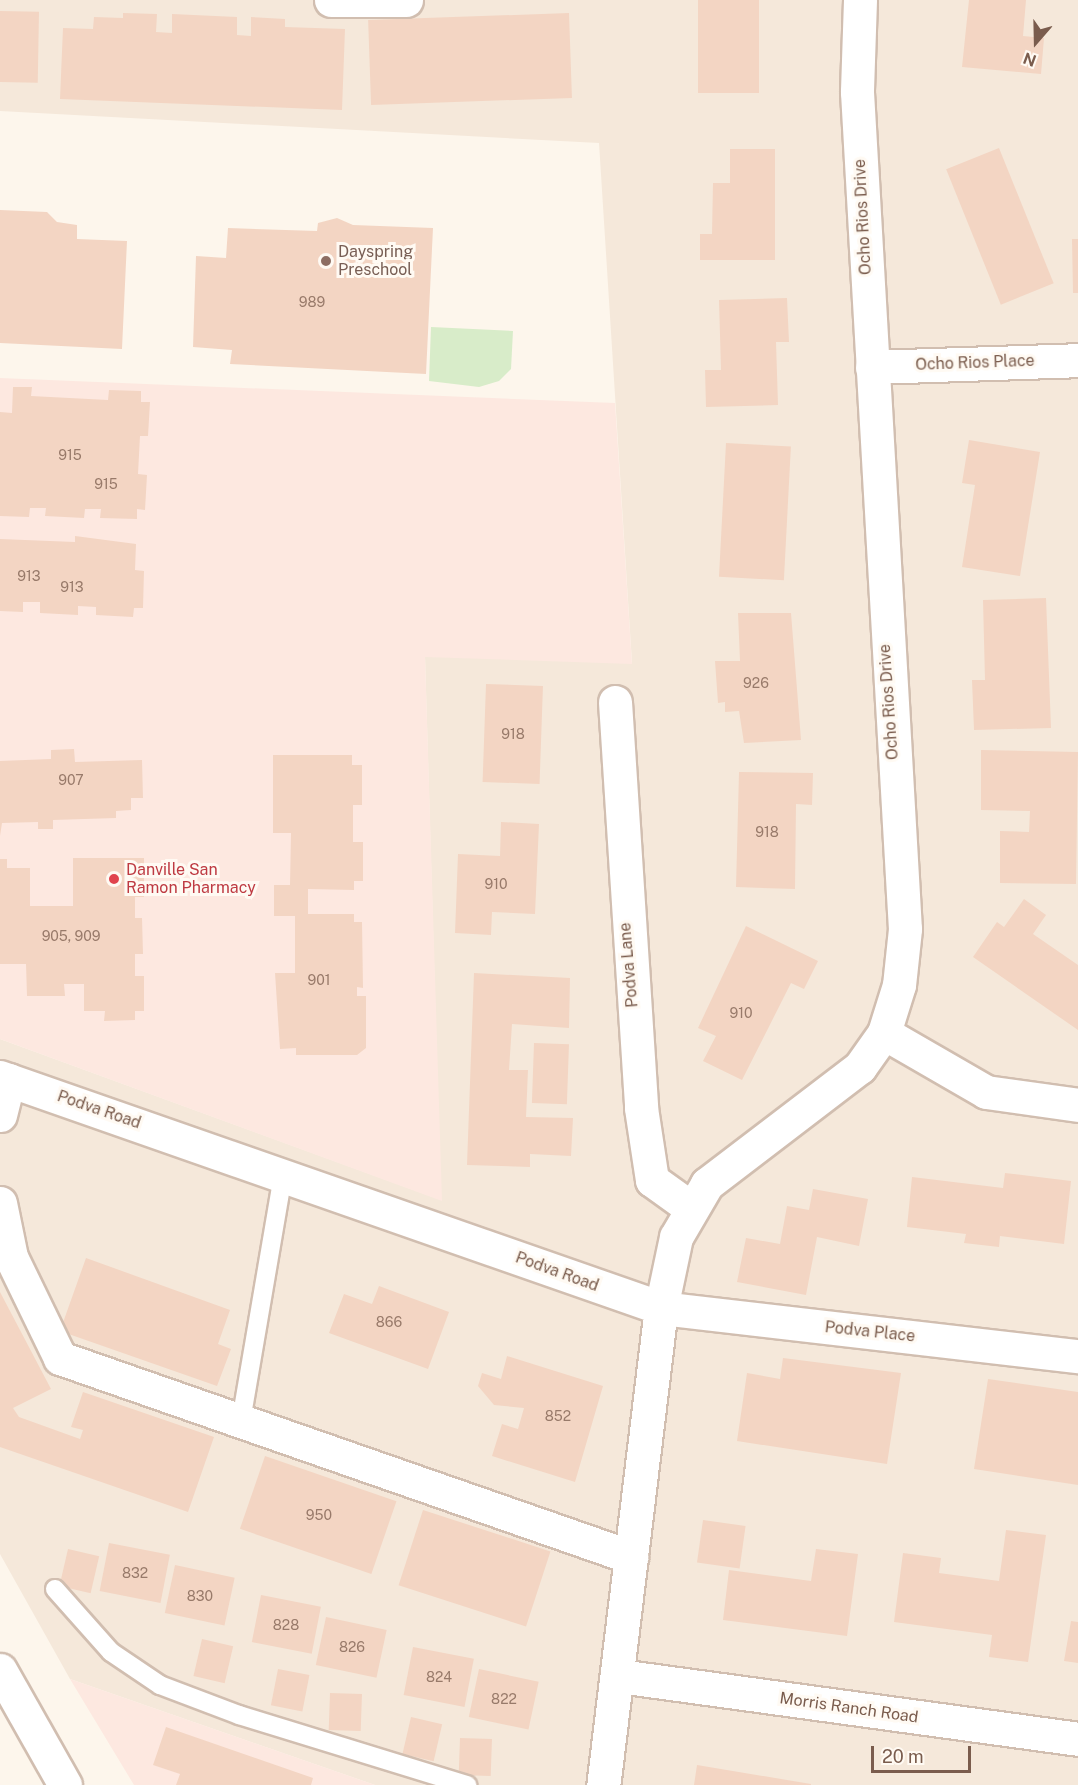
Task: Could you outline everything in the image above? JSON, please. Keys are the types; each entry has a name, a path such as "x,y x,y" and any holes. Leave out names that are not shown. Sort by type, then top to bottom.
{"street":[{"path":"331,0 406,0"},
{"name":"Ocho Rios Drive","path":"661,1308 676,1237 691,1208 730,1165 860,1067 884,1033 899,985 905,929 857,92 860,0"},
{"name":"Ocho Rios Place","path":"872,367 1078,360"},
{"name":"Podva Lane","path":"615,702 643,1119 652,1180 691,1208"},
{"path":"884,1033 986,1092 1078,1105"},
{"path":"0,1115 5,1078"},
{"name":"Podva Road","path":"5,1078 661,1308"},
{"path":"0,1203 11,1257 60,1358 631,1557"},
{"path":"603,1785 619,1676 661,1308"},
{"name":"Podva Place","path":"661,1308 1078,1356"},
{"path":"0,1670 65,1785"},
{"name":"Morris Ranch Road","path":"619,1676 1078,1739"}],"lane":[{"path":"241,1421 283,1174"},
{"path":"55,1589 111,1652 160,1685 239,1715 467,1785"}],"shaded area":[{"path":"0,0 1078,0 1078,1785 375,1785 70,1679 0,1554 0,1039 441,1200 425,656 632,663 599,143 0,111"},
{"path":"0,378 615,403 632,664 425,657 442,1201 0,1039"},
{"path":"70,1679 375,1785 134,1785"}],"green space":[{"path":"431,327 513,331 511,369 499,381 479,387 429,381"}],"building":[{"path":"698,0 759,0 759,93 698,93"},
{"path":"969,0 1026,0 1023,36 1044,38 1041,74 962,67"},
{"path":"0,11 39,12 38,83 0,82"},
{"path":"123,13 157,14 156,32 172,33 172,14 237,17 237,35 251,36 251,17 285,19 285,27 345,29 342,110 60,99 63,28 93,29 94,17 123,18"},
{"path":"569,13 572,98 371,105 368,20"},
{"path":"999,148 1054,283 1001,305 946,169"},
{"path":"730,149 775,149 775,260 700,260 700,234 712,234 713,183 730,183"},
{"path":"0,210 47,212 57,222 77,225 77,239 127,241 122,349 0,343"},
{"path":"337,218 353,225 433,228 426,374 230,364 232,350 193,347 196,256 226,258 228,228 317,231 318,223"},
{"path":"1072,239 1078,239 1078,293 1073,293"},
{"path":"787,298 789,342 776,342 778,405 706,407 705,370 721,370 719,300"},
{"path":"13,387 32,387 31,396 108,400 109,390 141,391 141,402 150,402 148,436 140,436 138,474 147,475 145,510 137,509 137,519 100,518 101,509 85,509 84,518 45,516 46,508 30,508 29,517 0,516 0,412 12,413"},
{"path":"969,440 1040,452 1020,576 962,567 975,485 962,483"},
{"path":"726,443 791,446 784,580 719,577"},
{"path":"75,536 136,544 135,570 144,571 143,608 134,608 133,617 96,615 96,607 78,606 78,615 40,613 40,602 23,602 23,612 0,611 0,539 75,542"},
{"path":"1046,598 1051,728 974,730 972,680 985,680 983,600"},
{"path":"738,613 791,613 801,740 744,743 739,711 725,712 725,702 718,703 715,661 740,661"},
{"path":"486,684 543,686 540,784 483,782"},
{"path":"74,749 75,762 142,760 143,798 131,798 131,810 116,811 116,818 53,820 53,829 38,829 38,822 2,823 0,836 0,761 51,759 51,750"},
{"path":"981,750 1078,752 1076,884 1000,883 1000,831 1029,832 1030,811 981,810"},
{"path":"273,755 352,755 352,765 362,765 362,805 353,805 353,842 363,842 363,881 354,881 354,890 308,889 308,914 354,914 354,922 362,922 363,988 357,987 357,996 366,996 366,1048 357,1055 296,1055 296,1048 280,1049 275,973 295,973 295,916 274,916 274,885 290,885 291,833 273,833"},
{"path":"739,772 813,773 812,805 796,804 795,889 736,887"},
{"path":"501,822 539,824 535,914 492,912 491,935 455,933 458,854 500,856"},
{"path":"73,858 144,858 144,897 135,897 135,918 142,918 143,954 135,954 135,976 144,976 144,1011 135,1011 135,1020 104,1021 105,1011 84,1011 84,984 64,984 65,996 27,996 26,964 0,964 0,859 7,859 7,868 30,868 30,906 73,906"},
{"path":"1024,899 1046,915 1033,934 1078,965 1078,1030 973,957 997,922 1004,927"},
{"path":"746,926 818,961 804,989 791,983 742,1080 703,1061 716,1036 698,1028"},
{"path":"474,973 570,978 569,1028 512,1024 509,1070 528,1070 526,1117 573,1118 571,1156 530,1154 530,1167 467,1165"},
{"path":"534,1043 569,1044 567,1104 532,1103"},
{"path":"1005,1173 1071,1181 1064,1244 1000,1236 999,1247 964,1243 966,1234 907,1227 912,1177 1003,1188"},
{"path":"813,1189 868,1199 859,1246 817,1237 806,1295 737,1282 746,1238 780,1244 787,1206 809,1210"},
{"path":"86,1258 230,1310 218,1344 231,1349 217,1386 60,1331"},
{"path":"379,1286 449,1312 428,1369 329,1333 344,1294 372,1304"},
{"path":"0,1292 51,1389 13,1408 19,1417 80,1439 83,1430 71,1427 83,1392 214,1437 188,1512 0,1447"},
{"path":"507,1356 603,1386 575,1482 492,1456 502,1424 518,1429 524,1408 494,1405 478,1386 482,1373 501,1379"},
{"path":"783,1358 901,1373 887,1464 737,1441 747,1373 780,1379"},
{"path":"988,1379 1078,1392 1078,1485 974,1469"},
{"path":"265,1456 396,1501 371,1574 240,1529"},
{"path":"423,1510 550,1551 526,1627 399,1585"},
{"path":"703,1520 746,1526 740,1569 697,1563"},
{"path":"1006,1530 1046,1535 1028,1662 989,1657 992,1635 894,1622 903,1553 941,1558 939,1573 999,1581"},
{"path":"109,1543 170,1555 161,1603 100,1591"},
{"path":"68,1549 99,1556 91,1593 59,1586"},
{"path":"816,1549 858,1554 847,1636 723,1620 729,1570 811,1581"},
{"path":"175,1565 235,1578 224,1626 165,1613"},
{"path":"261,1595 321,1607 312,1654 252,1642"},
{"path":"326,1617 387,1630 376,1678 316,1665"},
{"path":"1071,1621 1078,1622 1078,1663 1064,1661"},
{"path":"202,1639 233,1646 225,1683 193,1676"},
{"path":"413,1647 474,1659 465,1707 404,1695"},
{"path":"278,1669 309,1675 302,1711 271,1705"},
{"path":"479,1669 539,1682 528,1730 469,1717"},
{"path":"330,1693 362,1694 361,1731 329,1730"},
{"path":"411,1717 442,1724 434,1761 402,1754"},
{"path":"166,1727 313,1778 311,1785 176,1785 180,1774 153,1765"},
{"path":"460,1738 492,1739 491,1776 459,1775"},
{"path":"697,1765 811,1784 811,1785 694,1785"}],"place":[{"name":"Dayspring Preschool","path":"326,261"},
{"name":"Danville San Ramon Pharmacy","path":"114,879"}]}
